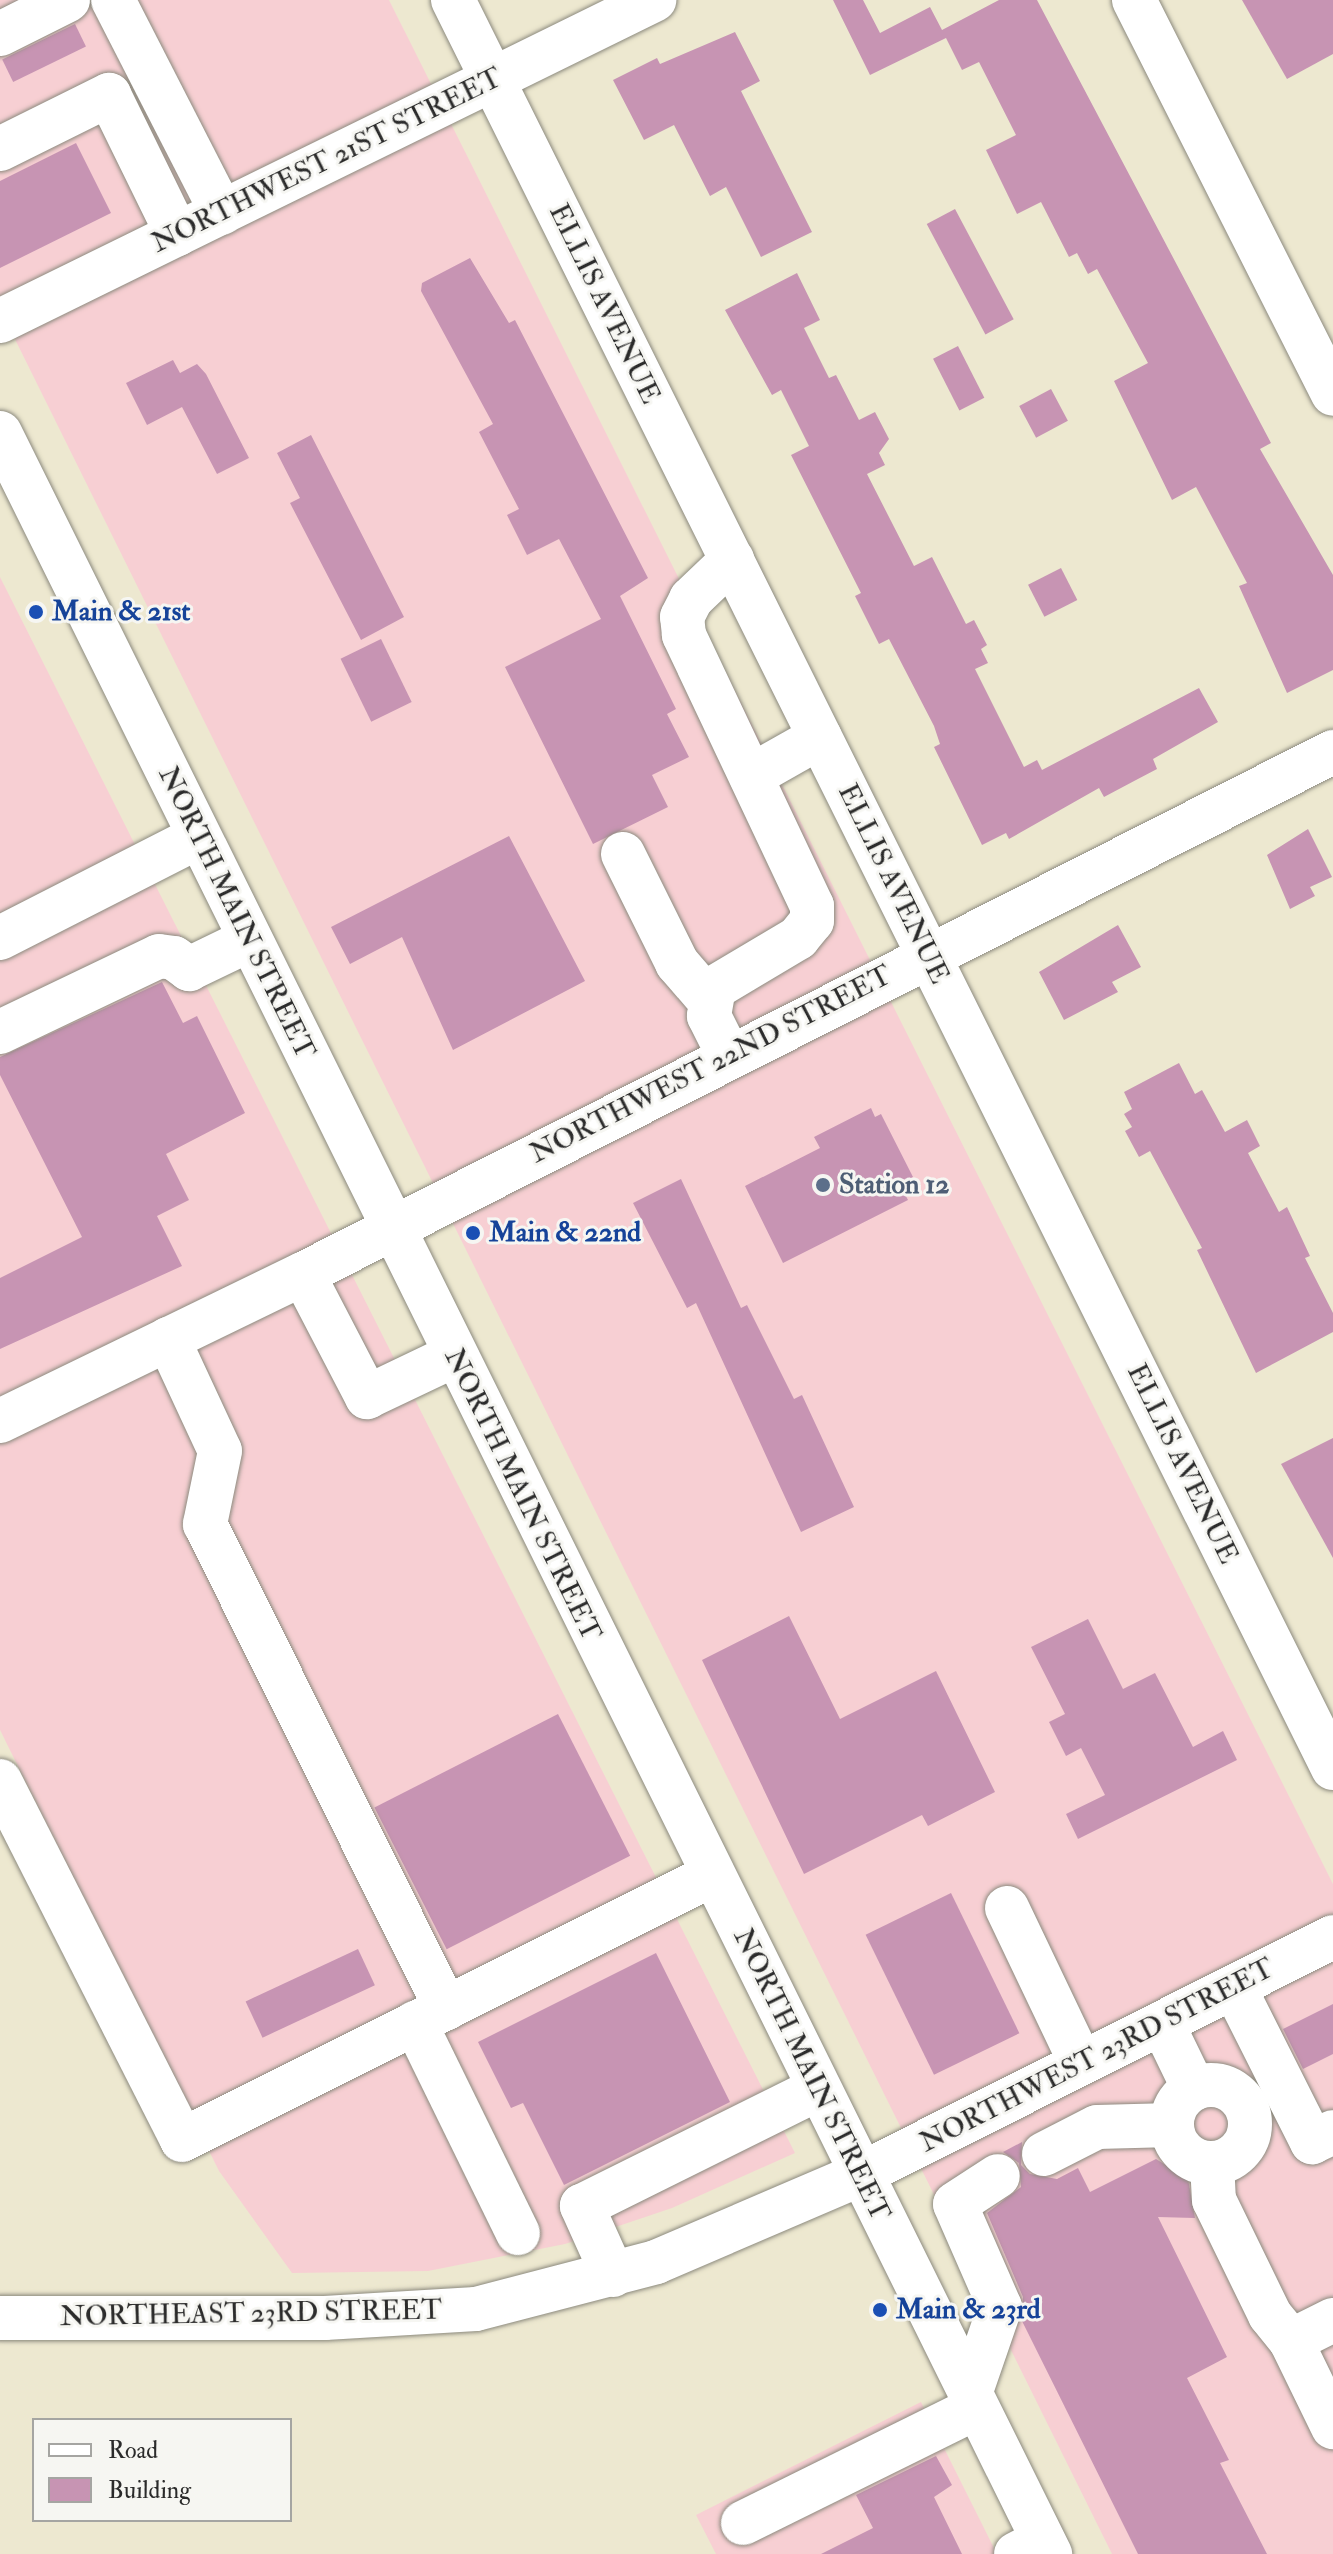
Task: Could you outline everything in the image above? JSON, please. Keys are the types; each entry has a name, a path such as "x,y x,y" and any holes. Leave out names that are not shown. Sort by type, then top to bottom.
{"street":[{"path":"0,34 68,0"},
{"path":"113,0 222,213"},
{"name":"ELLIS AVENUE","path":"453,0 1333,1768"},
{"name":"NORTHWEST 21ST STREET","path":"0,321 654,0"},
{"path":"1134,0 1333,394"},
{"path":"0,149 109,95 177,234"},
{"name":"NORTH MAIN STREET","path":"0,433 453,1356 973,2401 1036,2549"},
{"path":"729,1056 709,1016 709,1000 714,988 731,974 798,938 812,921 812,906 683,626 691,599 732,560"},
{"path":"751,776 820,737"},
{"name":"NORTHWEST 22ND STREET","path":"0,1421 303,1274 389,1226 1333,752"},
{"path":"0,938 198,837"},
{"path":"623,854 677,963 709,1000"},
{"path":"0,1032 159,956 174,958 189,969 249,940"},
{"path":"303,1274 367,1397 453,1356"},
{"path":"168,1339 220,1451 205,1524 431,2015 518,2233"},
{"path":"0,1781 182,2140 712,1875"},
{"path":"1007,1908 1081,2063"},
{"name":"NORTHWEST 23RD STREET","path":"861,2174 1333,1937"},
{"path":"1234,1987 1312,2142 1333,2132"},
{"path":"1044,2154 1097,2127 1183,2107 1219,2086 1232,2090 1249,2111 1251,2124 1242,2149 1212,2163 1184,2152 1183,2107 1162,2023"},
{"path":"613,2275 582,2206 818,2089"},
{"path":"1212,2163 1214,2200 1270,2315 1291,2341 1333,2427"},
{"name":"NORTHEAST 23RD STREET","path":"0,2318 325,2318 476,2309 613,2275 768,2217 861,2174"},
{"path":"743,2523 973,2401 1000,2307 955,2204 998,2176"},
{"path":"1291,2341 1333,2320"}],"shaded area":[{"path":"0,0 389,0 1333,1884 1333,2554 1112,2554 0,309"},
{"path":"0,577 795,2153 672,2208 565,2244 428,2271 292,2273 219,2171 0,1730"},
{"path":"921,2402 997,2554 716,2554 696,2515"}],"building":[{"path":"833,0 863,0 880,33 930,7 942,30 999,0 1037,0 1271,443 1260,449 1333,575 1333,670 1287,693 1239,586 1247,583 1196,487 1172,500 1114,381 1148,363 1097,269 1088,274 1077,253 1069,257 1041,202 1017,214 986,150 1016,135 979,62 962,70 946,38 870,75"},
{"path":"1242,0 1333,0 1333,54 1287,79"},
{"path":"75,24 86,46 13,82 2,60"},
{"path":"735,32 760,81 741,91 812,232 761,257 726,187 710,196 674,125 644,140 613,80 657,58 660,64"},
{"path":"76,143 111,213 0,268 0,181"},
{"path":"955,209 1014,319 985,334 927,224"},
{"path":"470,258 509,323 515,320 648,578 620,596 676,709 667,714 689,757 652,775 668,807 593,844 505,667 601,619 559,539 527,555 507,515 519,509 479,432 493,424 421,291 422,283"},
{"path":"797,273 820,320 804,328 829,378 836,375 859,420 875,412 889,439 879,453 885,465 867,474 914,566 932,557 966,624 974,620 987,645 981,649 988,663 975,669 1024,767 1037,760 1042,770 1199,688 1218,722 1153,759 1157,769 1104,797 1099,788 1009,839 1006,833 982,845 934,747 940,744 934,726 889,639 879,644 855,596 861,593 791,455 809,446 781,390 772,395 725,310"},
{"path":"958,346 984,398 959,410 933,359"},
{"path":"173,360 180,373 197,364 206,374 249,458 217,474 182,407 147,425 126,383"},
{"path":"1051,389 1068,421 1036,438 1019,406"},
{"path":"311,435 404,617 361,640 290,503 300,498 277,453"},
{"path":"1061,568 1077,600 1044,617 1028,585"},
{"path":"381,639 412,702 371,722 341,659"},
{"path":"1308,829 1332,877 1310,887 1315,896 1290,909 1267,855"},
{"path":"509,836 585,981 453,1050 402,937 350,964 331,927"},
{"path":"1118,925 1141,967 1112,982 1118,992 1064,1020 1039,972"},
{"path":"162,982 183,1023 197,1016 245,1113 166,1154 189,1200 157,1216 182,1266 0,1349 0,1278 82,1237 0,1075 0,1057"},
{"path":"1179,1063 1195,1094 1202,1090 1225,1132 1247,1120 1260,1146 1248,1153 1279,1212 1287,1207 1310,1256 1305,1258 1333,1313 1333,1332 1256,1373 1197,1250 1202,1248 1150,1151 1139,1157 1125,1131 1132,1127 1124,1114 1132,1109 1124,1092"},
{"name":"Station 12","path":"871,1108 875,1117 881,1114 913,1177 899,1183 908,1200 783,1263 745,1186 820,1148 814,1137"},
{"path":"681,1179 741,1308 747,1305 794,1399 802,1395 854,1507 801,1532 696,1303 687,1308 633,1203"},
{"path":"1333,1438 1333,1558 1281,1464"},
{"path":"789,1616 840,1719 936,1671 995,1792 928,1826 922,1815 804,1874 702,1660"},
{"path":"1088,1619 1123,1689 1155,1673 1193,1747 1223,1731 1237,1760 1078,1839 1066,1814 1105,1795 1081,1748 1066,1756 1049,1722 1065,1714 1031,1647"},
{"path":"558,1714 630,1856 447,1949 374,1808"},
{"path":"951,1893 1019,2033 934,2075 866,1935"},
{"path":"358,1949 375,1985 263,2038 246,2001"},
{"path":"656,1953 730,2102 564,2185 523,2103 511,2108 478,2042"},
{"path":"1333,2004 1333,2054 1303,2069 1283,2029"},
{"path":"1022,2142 1021,2165 1030,2174 1057,2179 1078,2168 1090,2192 1156,2159 1188,2179 1195,2218 1158,2217 1227,2357 1187,2378 1229,2460 1220,2463 1267,2554 1138,2554 1022,2321 1023,2297 987,2213 1021,2187 1019,2163 1003,2152"},
{"path":"936,2456 952,2485 934,2497 962,2554 821,2554 873,2528 856,2495"}],"place":[{"name":"Main & 21st","path":"36,612"},
{"name":"Station 12","path":"823,1185"},
{"name":"Main & 22nd","path":"473,1233"},
{"name":"Main & 23rd","path":"880,2310"}]}
